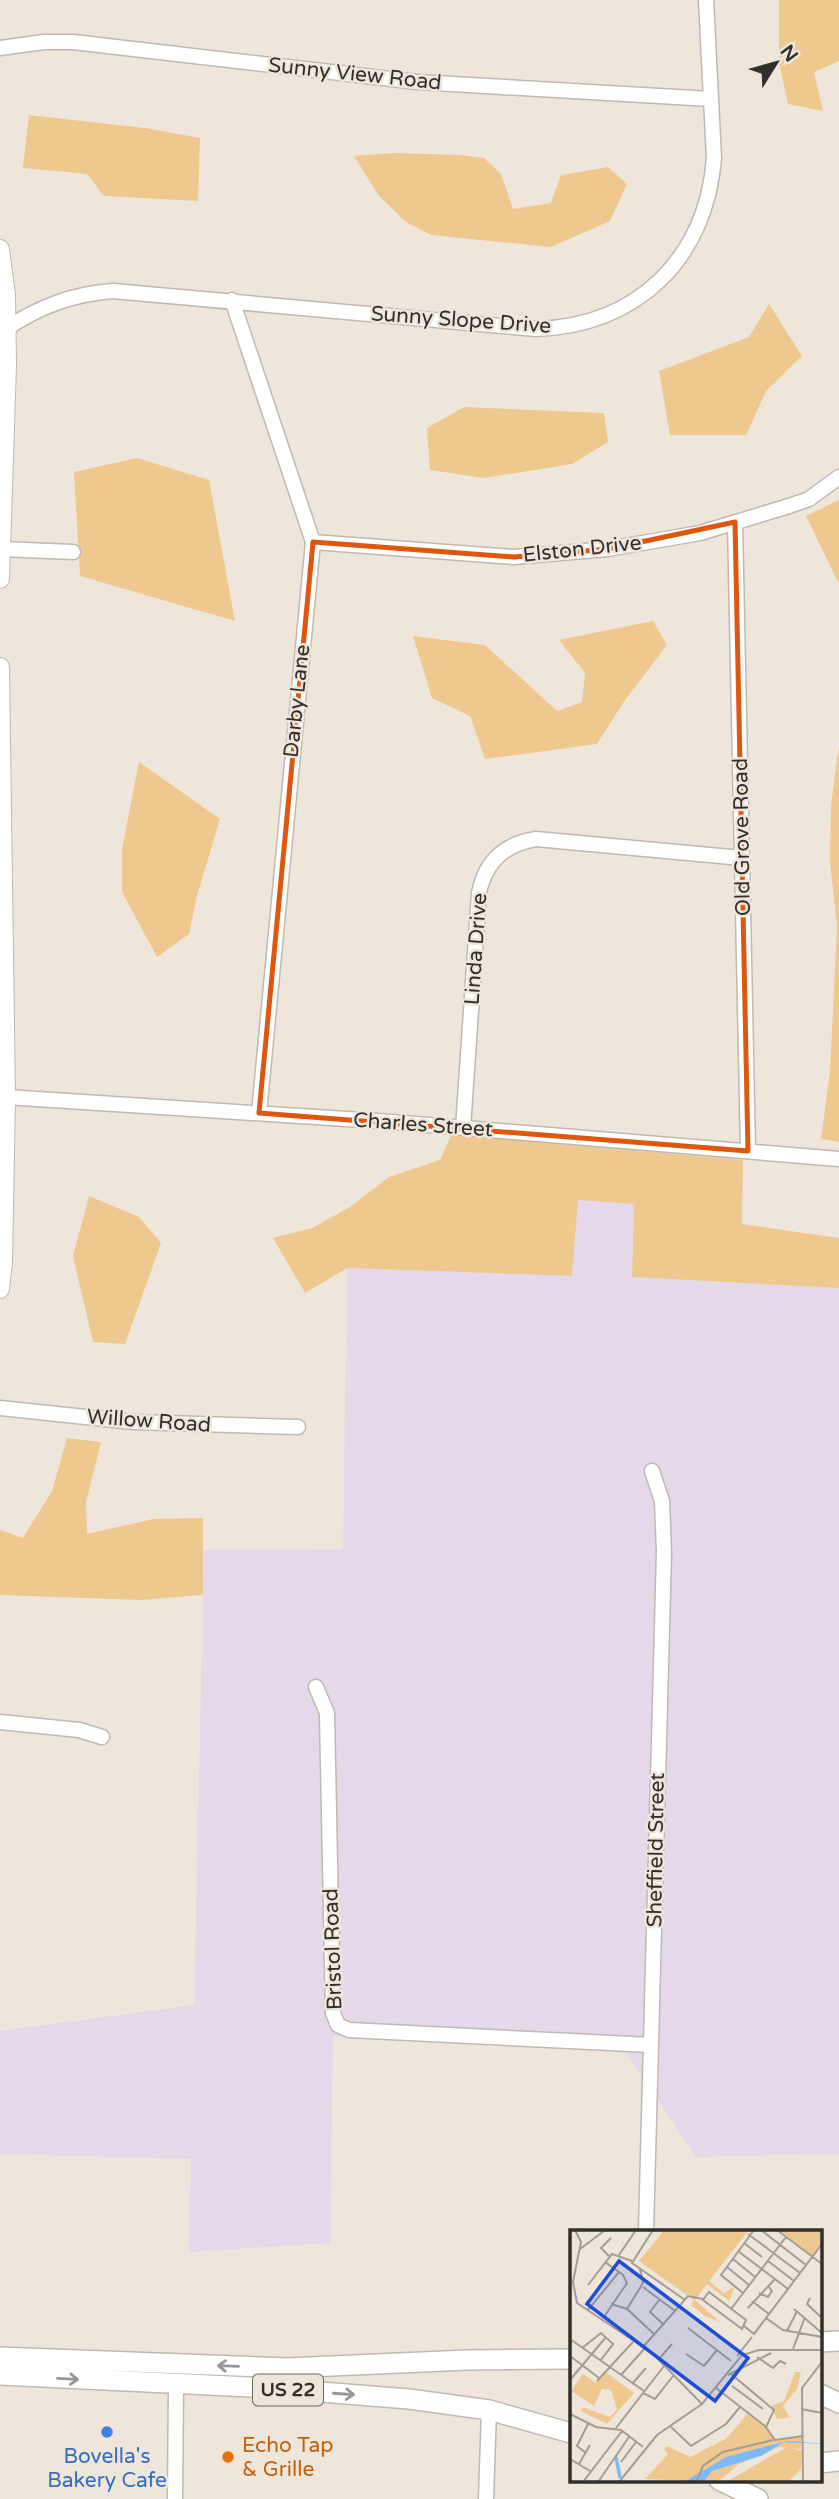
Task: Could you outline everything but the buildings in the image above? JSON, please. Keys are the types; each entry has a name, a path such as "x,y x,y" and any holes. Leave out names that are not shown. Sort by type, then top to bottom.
{"highway":[{"path":"467,2361 570,2349"},
{"name":"US 22","path":"0,2357 287,2368 570,2359"},
{"name":"US 22","path":"0,2375 271,2388 409,2399 489,2410 570,2433"},
{"path":"822,2395 839,2403"},
{"path":"723,2482 758,2499"}],"main road":[{"path":"0,579 6,329 6,295 1,254"},
{"path":"0,667 1,926 6,1097 2,1134 3,1262 0,1289"}],"street":[{"name":"Sunny Slope Drive","path":"6,329 49,304 94,292 132,291 536,329 572,326 607,315 639,298 678,260 697,229 706,203 712,177 706,0"},
{"name":"Sunny View Road","path":"0,48 44,42 73,42 417,82 711,99"},
{"name":"Darby Lane","path":"232,300 313,542 259,1113"},
{"name":"Elston Drive","path":"313,542 514,557 608,550 700,533 808,499 839,477"},
{"name":"Old Grove Road","path":"735,522 748,1151"},
{"path":"1,549 73,552"},
{"name":"Linda Drive","path":"463,1128 479,893 481,881 493,860 512,845 536,839 742,858"},
{"name":"Charles Street","path":"6,1097 463,1128 839,1159"},
{"name":"Willow Road","path":"0,1408 133,1422 298,1427"},
{"name":"Sheffield Street","path":"646,2230 664,1552 662,1501 652,1471"},
{"name":"Bristol Road","path":"316,1687 327,1713 333,2013 338,2025 349,2030 651,2045"},
{"path":"0,1722 79,1730 102,1737"},
{"path":"175,2499 176,2385"},
{"path":"486,2499 489,2410"}],"highlighted area":[{"path":"735,522 748,1151 259,1113 313,542 514,557 608,549"}],"shaded area":[{"path":"779,0 839,0 839,61 814,72 823,111 788,104 779,62"},
{"path":"29,115 145,128 200,138 198,201 104,196 87,174 23,168"},
{"path":"394,153 484,158 501,174 513,209 551,203 561,175 608,167 627,184 610,221 551,247 431,235 406,222 379,196 354,156"},
{"path":"769,304 802,356 766,391 746,435 670,435 659,371 749,337"},
{"path":"464,407 604,413 608,442 572,464 484,478 430,470 427,428"},
{"path":"137,458 209,480 235,621 80,576 74,472"},
{"path":"839,500 839,584 806,516"},
{"path":"653,621 667,645 625,700 597,744 485,759 470,716 432,698 413,636 485,645 557,711 582,702 585,673 559,640"},
{"path":"839,745 839,1142 821,1139 830,1072 837,927 830,862 831,805"},
{"path":"139,762 220,819 197,896 189,934 157,957 122,892 122,849"},
{"path":"451,1135 743,1160 742,1224 839,1238 839,1288 632,1277 634,1204 578,1200 572,1276 347,1268 305,1293 273,1238 312,1228 350,1207 389,1177 440,1160"},
{"path":"89,1196 139,1217 161,1243 125,1344 93,1342 73,1256"},
{"path":"577,1200 634,1204 632,1277 839,1288 839,2154 696,2157 621,2045 333,2036 330,2243 189,2252 191,2159 0,2154 0,2031 194,2005 204,1550 343,1549 347,1268 572,1276"},
{"path":"67,1438 101,1442 86,1502 87,1534 153,1519 203,1518 203,1595 141,1600 0,1595 0,1530 23,1538 52,1491"}],"place":[{"name":"Bovella's Bakery Cafe","path":"107,2432"},
{"name":"Echo Tap & Grille","path":"228,2457"}]}
